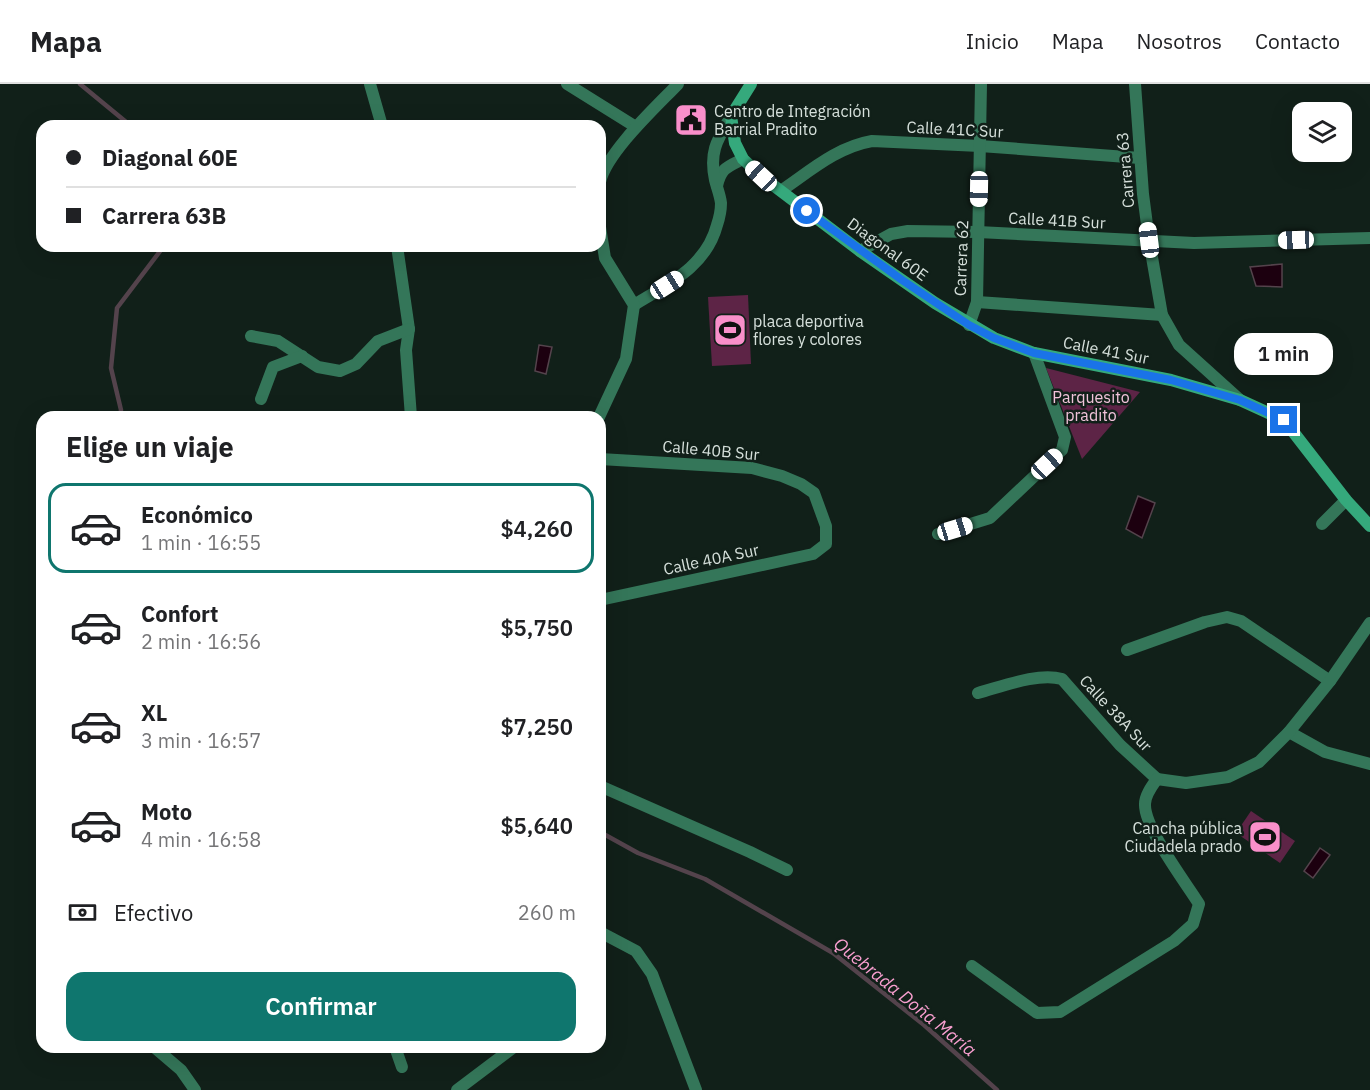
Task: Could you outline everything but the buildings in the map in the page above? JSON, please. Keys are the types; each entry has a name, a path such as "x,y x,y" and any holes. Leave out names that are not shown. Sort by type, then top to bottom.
{"main road":[{"path":"731,116 751,84"},
{"name":"Diagonal 60E","path":"731,116 735,143 743,159 761,176 860,251 969,325"},
{"name":"Calle 41 Sur","path":"969,325 994,338 1034,353 1171,380 1240,400 1284,420 1346,500 1370,526"}],"street":[{"path":"370,84 380,120"},
{"path":"606,169 636,127 678,84"},
{"name":"Carrera 62","path":"969,325 977,302 981,84"},
{"name":"Carrera 63","path":"1135,84 1149,240 1162,315 1179,345 1240,400"},
{"path":"574,86 636,127"},
{"path":"634,306 684,274 704,255 714,239 721,203 712,164 713,153 717,139 731,116"},
{"name":"Calle 41C Sur","path":"782,190 838,152 872,141 980,146 1140,158"},
{"path":"717,187 720,173 743,159"},
{"name":"Calle 41B Sur","path":"860,251 891,234 908,231 978,232 1194,243 1370,238"},
{"path":"398,252 409,329 406,350 411,411"},
{"path":"602,411 626,359 634,306 605,258 604,252"},
{"path":"977,302 1162,315"},
{"path":"251,336 278,341 325,370 346,370 356,364 378,341 409,329"},
{"path":"938,534 990,518 1062,450 1065,437 1034,353"},
{"path":"261,399 273,367 302,356"},
{"name":"Calle 40B Sur","path":"606,459 752,468 782,476 801,484 814,493 826,526 826,544"},
{"path":"1322,524 1346,500"},
{"name":"Calle 40A Sur","path":"606,599 813,554 826,544"},
{"path":"1127,650 1205,622 1227,617 1241,621 1330,681"},
{"path":"972,966 1036,1013 1060,1012 1174,941 1193,924 1199,904 1155,835 1146,813 1145,803 1157,779 1186,783 1228,777 1259,762 1289,732 1330,681 1370,623"},
{"name":"Calle 38A Sur","path":"978,693 1025,681 1055,677 1062,679 1120,745 1157,779"},
{"path":"1289,732 1325,752 1370,764"},
{"path":"606,789 786,870"},
{"path":"606,935 636,951 652,974 696,1090"},
{"path":"161,1053 181,1071 195,1090"},
{"path":"397,1053 402,1067"},
{"path":"457,1090 506,1053"}],"green space":[{"name":"placa deportiva flores y colores","path":"748,295 751,364 712,366 708,297"},
{"name":"Parquesito pradito","path":"1046,368 1140,392 1082,459"},
{"name":"Cancha pública Ciudadela prado","path":"1251,811 1295,841 1280,863 1236,833"}],"shaded area":[{"path":"1282,264 1282,287 1256,286 1250,267"},
{"path":"539,345 552,347 546,374 535,371"},
{"path":"1138,496 1155,503 1142,538 1126,529"},
{"path":"1320,848 1330,855 1313,878 1304,871"}],"waterway":[{"name":"Quebrada Doña María","path":"80,84 124,120"},
{"name":"Quebrada Doña María","path":"121,411 111,368 117,308 159,252"},
{"name":"Quebrada Doña María","path":"606,835 638,853 705,879 833,953 924,1025 997,1090"}],"place":[{"name":"Centro de Integración Barrial Pradito","path":"691,120"},
{"name":"placa deportiva flores y colores","path":"730,330"},
{"name":"Cancha pública Ciudadela prado","path":"1265,837"}],"route":[{"path":"807,211 902,280 969,325 994,338 1034,353 1171,380 1240,400 1284,420"}]}
